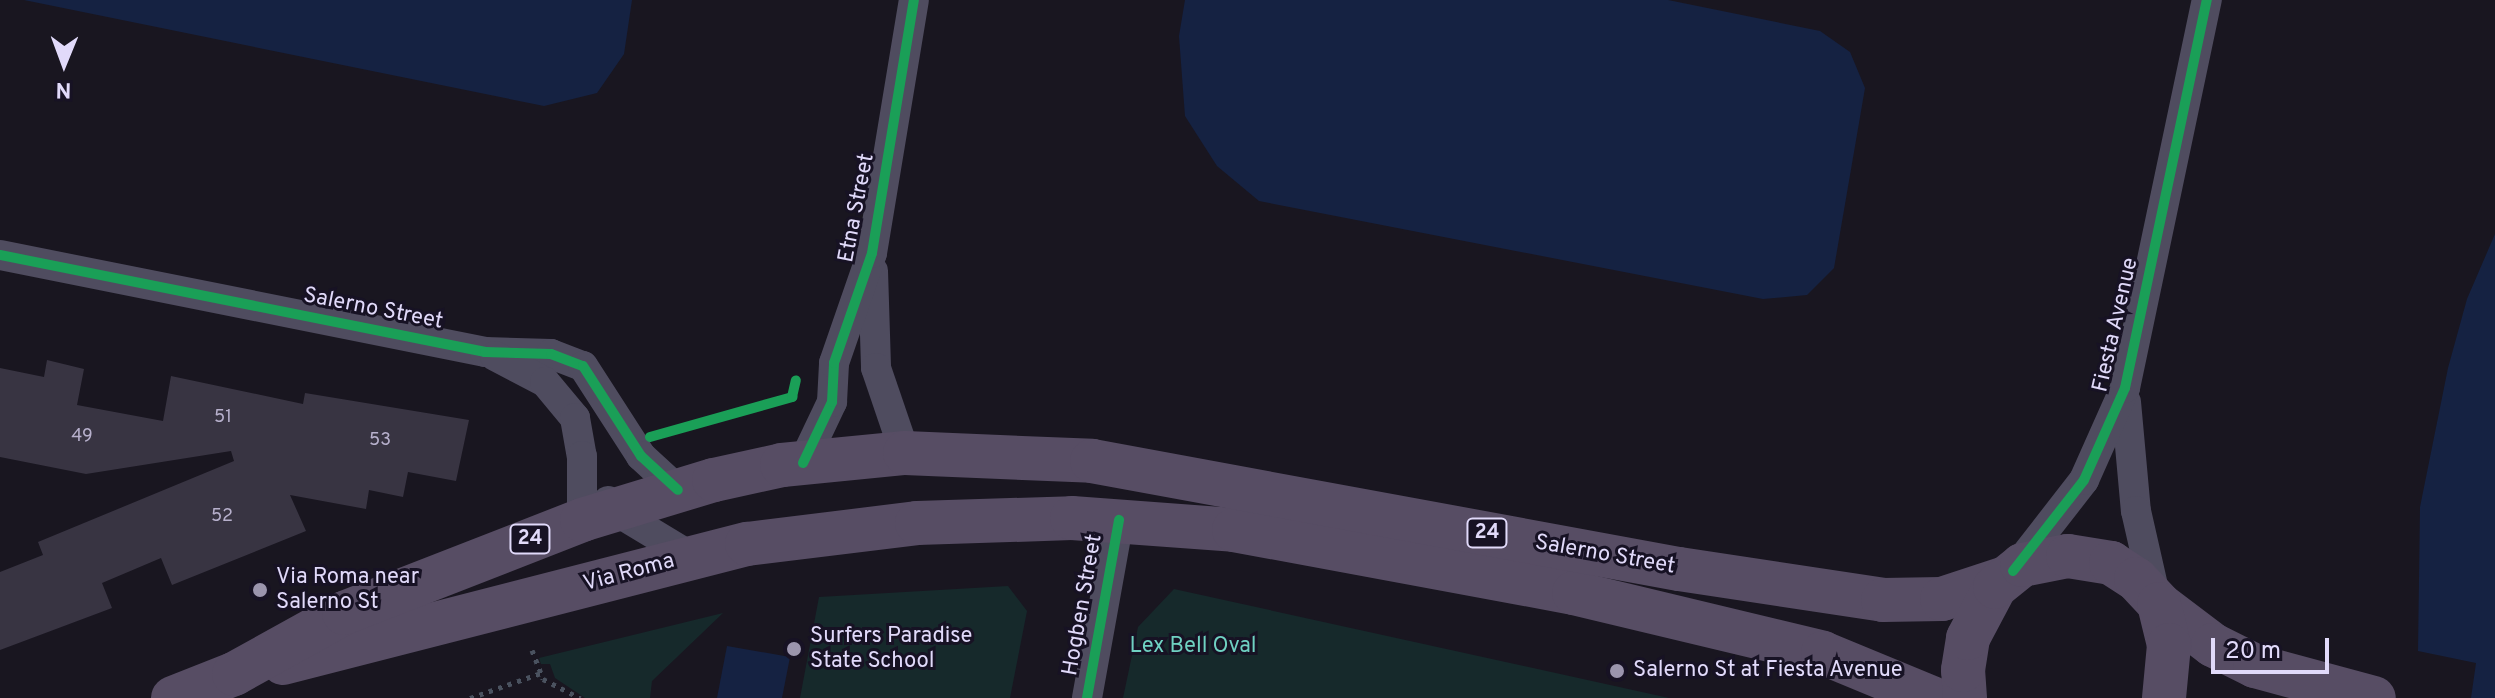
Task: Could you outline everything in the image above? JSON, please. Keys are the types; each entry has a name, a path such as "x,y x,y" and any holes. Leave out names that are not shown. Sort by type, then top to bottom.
{"main road":[{"name":"Via Roma","path":"173,698 234,674 358,607 598,515 678,490 803,463 905,453 968,452"},
{"name":"Salerno Street","path":"968,452 1092,461 1679,569 1883,600 1942,599 2008,575"},
{"name":"Via Roma","path":"234,674 424,630 692,557 800,535 1032,518"},
{"name":"Salerno Street","path":"1032,518 1119,520 1358,549 1574,593 1823,653 1932,698"},
{"name":"24","path":"2008,575 2055,556 2102,560 2127,572 2158,603 2213,645 2255,666 2374,698"},
{"path":"1965,698 1963,670 1968,638 1980,609 2008,575"},
{"path":"2158,603 2169,645 2164,698"}],"street":[{"name":"Etna Street","path":"803,463 832,402 834,363 872,253 914,0"},
{"name":"Fiesta Avenue","path":"2193,59 2199,0"},
{"name":"Fiesta Avenue","path":"2008,575 2084,480 2125,388 2207,0"},
{"name":"Etna Street","path":"872,253 876,368 905,453"},
{"name":"Salerno Street","path":"0,255 485,352 551,354 583,366 641,456 678,490"},
{"name":"Salerno Street","path":"485,352 545,382 575,418 598,515"},
{"name":"Fiesta Avenue","path":"2125,388 2136,511 2158,603"},
{"path":"598,515 692,557"},
{"name":"Hogben Street","path":"1087,698 1119,520"}],"path":[{"path":"532,650 541,673 580,698"},
{"path":"470,698 541,673"}],"green space":[{"path":"1008,586 1027,611 1010,698 800,698 819,597"},
{"name":"Lex Bell Oval","path":"1174,589 1669,698 1123,698 1138,627"},
{"path":"723,613 652,681 650,698 585,698 555,678 550,664 541,664 539,658"}],"water":[{"path":"24,0 632,0 624,54 597,93 544,106"},
{"path":"1185,0 1668,0 1820,31 1850,52 1865,88 1834,268 1807,295 1763,299 1259,201 1217,166 1185,116 1179,36"},
{"path":"2495,234 2495,698 2471,698 2476,663 2418,651 2420,507 2448,368 2467,299"},
{"path":"727,646 790,657 782,698 717,698"}],"building":[{"path":"47,360 84,369 77,405 163,421 171,376 303,404 305,393 469,420 456,481 408,472 403,497 369,490 366,509 290,495 306,531 172,585 161,558 102,583 112,608 0,650 0,572 43,555 38,542 234,461 231,451 86,474 0,457 0,368 44,377"}],"cycle path":[{"path":"803,463 832,402 834,363 872,253 914,0"},
{"path":"2013,571 2084,480 2125,388 2207,0"},
{"path":"0,255 485,352 551,354 583,366 641,456 678,490"},
{"path":"650,437 792,397 796,380"},
{"path":"1087,698 1119,520"}],"place":[{"name":"Via Roma near Salerno St","path":"260,590"},
{"name":"Surfers Paradise State School","path":"794,649"},
{"name":"Salerno St at Fiesta Avenue","path":"1617,671"}]}
